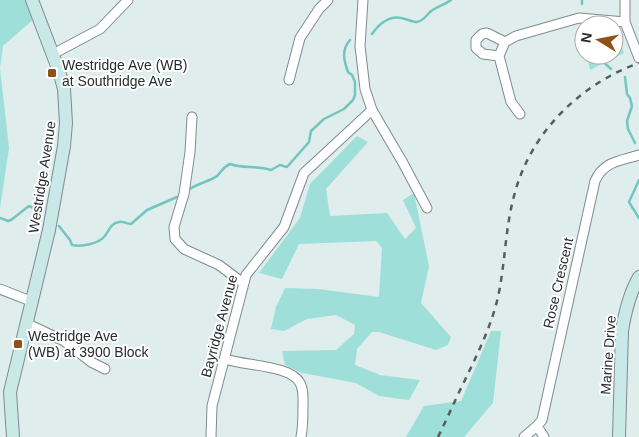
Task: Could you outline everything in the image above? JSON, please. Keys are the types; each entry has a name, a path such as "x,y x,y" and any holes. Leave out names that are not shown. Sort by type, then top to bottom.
{"street":[{"name":"Westridge Avenue","path":"13,437 10,392 28,324 49,230 66,131 64,89 32,0"},
{"path":"53,54 100,30 128,0"},
{"path":"289,80 300,38 319,9 328,0"},
{"path":"363,0 360,46 366,89 372,110 403,162 427,208"},
{"path":"625,0 625,22 639,58"},
{"path":"520,114 511,102 499,56 505,42 516,36 579,18 625,22"},
{"path":"499,56 479,52 476,48 476,40 479,36 487,33 505,42"},
{"name":"Bayridge Avenue","path":"211,437 212,406 243,283 250,268 284,227 304,173 372,110"},
{"path":"192,117 190,152 184,194 174,227 175,239 184,249 219,265 243,283"},
{"name":"Rose Crescent","path":"524,437 542,420 595,181 604,167 639,155"},
{"name":"Marine Drive","path":"619,437 624,314 639,277"},
{"path":"0,289 33,302"},
{"path":"28,324 64,341 91,362 105,368"},
{"path":"225,359 239,364 286,371 297,378 303,395 301,437"},
{"path":"537,426 544,437"}],"shaded area":[{"path":"0,0 30,0 35,18 3,46 0,68"},
{"path":"589,65 600,65 590,70"},
{"path":"0,68 9,148 0,208"},
{"path":"357,136 368,142 326,189 330,216 387,213 405,239 416,228 403,200 414,193 429,266 421,303 451,337 448,345 436,350 379,332 372,332 357,349 355,365 380,375 420,380 409,400 379,396 356,383 302,373 285,365 282,351 336,350 354,334 355,325 336,315 307,319 284,331 271,329 276,307 285,288 318,289 379,297 382,248 376,241 299,244 282,279 259,273 300,218 310,184"},
{"path":"491,331 501,331 493,403 464,437 406,437 424,406 461,401"}],"waterway":[{"path":"372,34 377,27 388,19 397,17 417,22 432,10 451,0"},
{"path":"190,189 214,178 230,164 271,170 280,165 287,167 309,142 311,131 324,119 344,109 353,100 355,82 352,75 348,72 344,56 345,48 350,40"},
{"path":"607,65 611,69"},
{"path":"625,77 627,94 632,106 627,121 628,129 635,143"},
{"path":"639,180 629,202 639,218"},
{"path":"59,226 72,245 90,244 102,239 114,224 120,222 131,224 147,210 177,197"},
{"path":"0,218 8,221 11,220 29,206 42,212"}],"railway":[{"path":"438,437 492,319 498,297 513,200 520,176 530,154 543,134 576,99 596,85 639,63"}],"place":[{"name":"Westridge Ave (WB) at Southridge Ave","path":"52,73"},
{"name":"Westridge Ave (WB) at 3900 Block","path":"18,344"}]}
